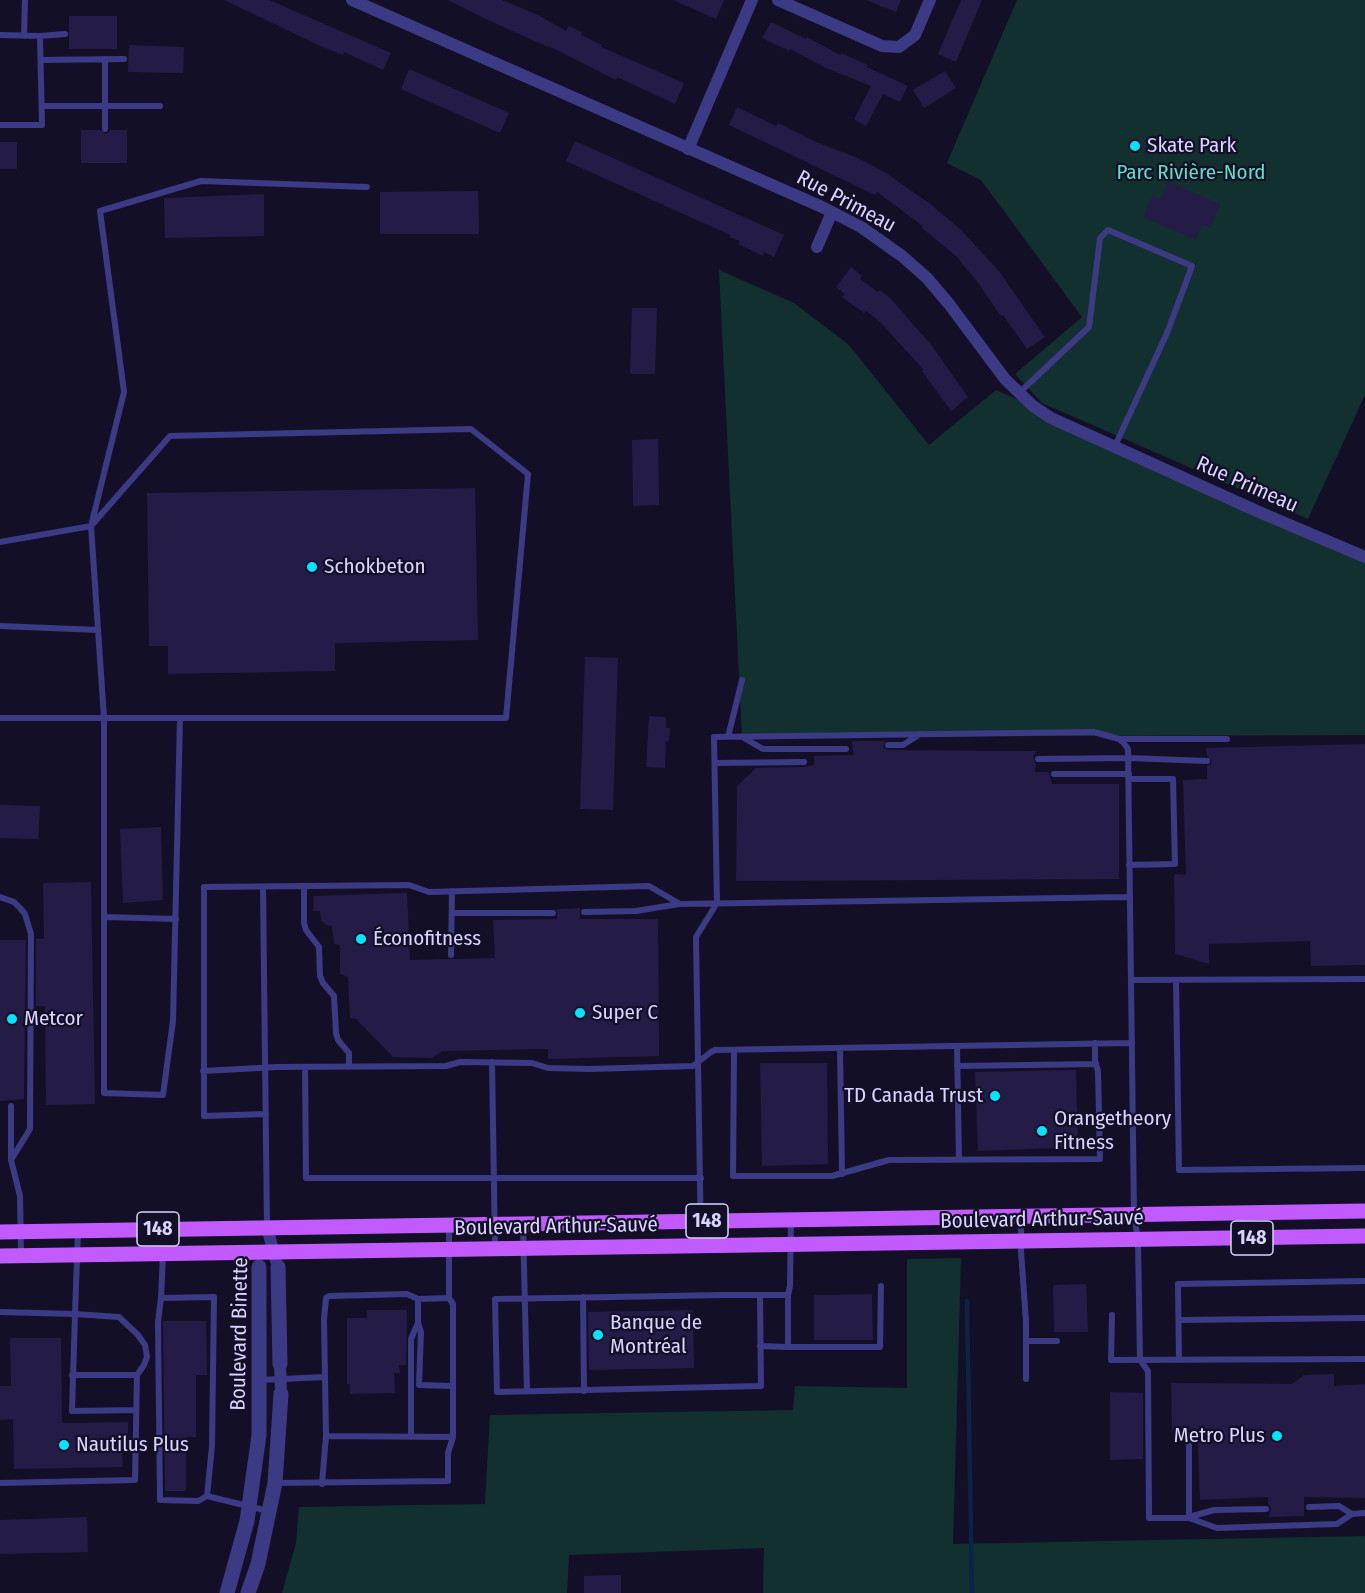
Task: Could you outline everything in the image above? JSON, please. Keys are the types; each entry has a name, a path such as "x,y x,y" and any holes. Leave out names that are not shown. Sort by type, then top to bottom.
{"main road":[{"name":"Boulevard Arthur-Sauvé","path":"0,1232 1365,1211"},
{"name":"Boulevard Arthur-Sauvé","path":"0,1256 163,1254 268,1260 449,1250 1365,1236"}],"street":[{"name":"Rue Primeau","path":"352,0 832,212 882,240 927,278 1018,393 1051,418 1365,556"},
{"path":"380,12 385,0"},
{"path":"688,149 752,0"},
{"path":"778,0 882,46 899,47 915,35 930,0"},
{"path":"818,247 832,212"},
{"name":"Boulevard Binette","path":"248,1593 258,1564 275,1483 280,1379 268,1260 267,1227"},
{"name":"Boulevard Binette","path":"227,1593 239,1557 250,1507 259,1435 260,1380 268,1260"}],"lane":[{"path":"24,36 25,0"},
{"path":"0,35 65,34"},
{"path":"0,125 42,125 40,36"},
{"path":"105,59 105,129"},
{"path":"41,60 124,59"},
{"path":"42,106 160,105"},
{"path":"180,718 173,1021 163,1095 104,1093 104,718 91,526 124,392 100,211 201,181 367,187"},
{"path":"1018,393 1089,327 1100,238 1108,231 1192,266 1167,333 1115,447"},
{"path":"0,542 91,526 170,436 471,429 528,474 506,718 0,718"},
{"path":"0,626 98,630"},
{"path":"728,737 742,680"},
{"path":"701,1246 696,937 717,903 714,737 1094,732 1119,739 1227,739"},
{"path":"888,745 903,745 922,733"},
{"path":"742,737 763,749 846,749"},
{"path":"1119,739 1127,745 1129,758 1134,1214 1138,1240 1140,1359 1148,1371 1149,1518 1189,1518 1214,1510 1266,1509"},
{"path":"1038,759 1207,760"},
{"path":"715,763 804,762"},
{"path":"1054,774 1173,779 1175,864 1129,865"},
{"path":"266,1114 204,1116 204,887 409,885 429,892 649,886 680,904"},
{"path":"304,886 304,925 319,948 320,976 335,1000 336,1033 338,1040 349,1053 349,1067"},
{"path":"263,888 267,1227"},
{"path":"451,955 452,891"},
{"path":"0,897 14,902 20,908 29,923 31,934 30,1129 11,1160"},
{"path":"584,912 636,911 680,904 1130,897"},
{"path":"452,913 553,913"},
{"path":"104,916 176,919"},
{"path":"1131,980 1365,979"},
{"path":"1176,980 1179,1170 1365,1168"},
{"path":"734,1050 733,1176 832,1176 890,1160 1100,1159 1095,1043"},
{"path":"203,1071 305,1067 446,1066 460,1062 532,1063 548,1068 589,1069 690,1066 711,1052 734,1050 1132,1043"},
{"path":"957,1046 959,1160"},
{"path":"840,1048 842,1174"},
{"path":"492,1062 495,1249"},
{"path":"957,1066 1096,1064"},
{"path":"305,1067 306,1178 701,1178"},
{"path":"11,1106 11,1160 20,1196 21,1256"},
{"path":"1021,1216 1026,1378"},
{"path":"788,1347 792,1220"},
{"path":"275,1483 448,1481 448,1453 453,1437 453,1304 449,1298 448,1224"},
{"path":"523,1224 527,1391"},
{"path":"154,1229 154,1239 163,1254 158,1322 160,1500 198,1502 207,1496 270,1512"},
{"path":"78,1231 72,1410 136,1410"},
{"path":"1179,1359 1178,1284 1365,1281"},
{"path":"760,1346 880,1347 880,1286"},
{"path":"322,1484 326,1436 325,1301 327,1296 407,1294 418,1299 449,1298"},
{"path":"760,1295 761,1386 497,1392 495,1299 525,1298 583,1298 760,1295 788,1295"},
{"path":"161,1298 214,1297 212,1446 207,1496"},
{"path":"583,1298 584,1391"},
{"path":"418,1299 418,1323 421,1332 419,1385 453,1386"},
{"path":"0,1312 119,1317 138,1335 145,1345 147,1357 137,1375 135,1480 0,1483"},
{"path":"1112,1315 1111,1360 1365,1359"},
{"path":"1179,1320 1365,1318"},
{"path":"411,1436 411,1339 418,1323"},
{"path":"1026,1341 1058,1341"},
{"path":"72,1375 137,1375"},
{"path":"260,1380 325,1377"},
{"path":"326,1436 453,1437"},
{"path":"1189,1442 1189,1518"},
{"path":"1309,1507 1339,1506 1352,1514"},
{"path":"1189,1518 1217,1527 1337,1524 1352,1514 1365,1513"}],"green space":[{"name":"Parc Rivière-Nord","path":"1017,0 1365,0 1365,395 1308,519 1042,403 1015,374 1082,317 981,180 947,163"},
{"path":"719,270 794,303 849,345 929,445 996,390 1365,552 1365,735 742,737"},
{"path":"961,1258 953,1544 1365,1536 1365,1593 763,1593 764,1548 569,1555 567,1593 282,1593 296,1543 299,1507 485,1504 490,1415 793,1410 795,1386 907,1388 907,1259"}],"building":[{"path":"224,0 269,0 391,53 383,70 344,52 343,55 318,45"},
{"path":"448,0 502,0 538,15 566,31 569,26 582,32 581,35 602,45 601,47 684,83 675,104 617,77 616,80 549,46"},
{"path":"673,0 724,0 716,19"},
{"path":"866,0 901,0 896,12"},
{"path":"961,0 982,0 956,62 938,54"},
{"path":"69,16 117,16 117,49 69,49"},
{"path":"771,22 806,39 807,37 840,55 841,53 868,65 867,67 908,86 900,102 883,94 866,126 854,119 871,86 762,38"},
{"path":"129,45 184,47 183,73 128,72"},
{"path":"409,69 509,113 500,133 401,89"},
{"path":"945,71 956,88 924,108 913,90"},
{"path":"737,107 776,126 778,123 816,142 858,158 886,173 929,203 960,229 998,270 1045,337 1027,349 956,256 922,228 923,226 877,192 875,195 729,125"},
{"path":"81,130 100,130 106,134 110,130 127,130 127,163 81,163"},
{"path":"575,141 784,235 774,257 764,252 763,256 738,244 740,241 729,237 730,235 566,161"},
{"path":"0,142 17,142 17,169 0,169"},
{"path":"1168,182 1220,204 1210,228 1202,224 1196,240 1143,217 1152,196 1161,199"},
{"path":"478,191 479,234 380,234 380,192"},
{"path":"264,194 264,236 165,238 164,198"},
{"path":"851,267 862,276 860,279 890,298 932,346 968,397 951,411 922,371 924,370 879,321 842,297 845,294 836,287"},
{"path":"632,308 657,308 655,374 630,374"},
{"path":"658,439 659,505 633,506 632,440"},
{"name":"Schokbeton","path":"475,488 478,640 335,643 335,671 168,674 168,646 149,646 147,493"},
{"path":"585,657 618,658 613,810 580,809"},
{"path":"649,716 666,717 666,728 670,728 669,741 666,741 665,768 646,767"},
{"path":"852,741 885,741 883,747 888,750 1036,751 1033,758 1036,764 1035,772 1049,772 1052,784 1119,784 1119,879 736,881 737,786 756,768 804,767 814,765 814,756 853,755"},
{"path":"1365,744 1365,965 1311,966 1310,941 1209,944 1209,964 1175,954 1174,874 1186,875 1183,780 1207,779 1207,766 1212,761 1207,756 1206,748"},
{"path":"0,805 40,806 38,839 0,838"},
{"path":"161,827 163,900 123,903 120,829"},
{"path":"91,882 95,1104 46,1105 45,1006 36,1006 36,939 44,939 43,883"},
{"path":"407,893 410,960 495,958 493,920 557,919 557,909 580,908 580,919 658,919 659,1056 548,1059 548,1049 442,1051 432,1058 393,1057 356,1019 350,1018 348,977 340,974 340,945 334,944 332,926 326,925 321,920 320,911 313,911 314,896"},
{"name":"Metcor","path":"0,940 26,940 24,1099 0,1101"},
{"path":"760,1063 827,1063 828,1164 762,1166"},
{"path":"1076,1070 1078,1147 978,1151 975,1072"},
{"path":"1086,1284 1088,1332 1054,1332 1053,1285"},
{"path":"872,1294 873,1340 814,1340 814,1295"},
{"path":"367,1310 407,1310 406,1365 399,1365 400,1373 394,1373 395,1393 350,1394 350,1384 347,1384 347,1318 367,1318"},
{"path":"693,1310 694,1368 589,1370 588,1312"},
{"path":"163,1321 206,1321 207,1375 196,1375 196,1437 186,1437 186,1491 165,1491"},
{"path":"10,1338 61,1338 62,1423 128,1422 128,1450 122,1450 123,1467 14,1469 13,1419 0,1420 0,1386 11,1386"},
{"path":"1334,1374 1334,1386 1365,1384 1365,1498 1304,1497 1304,1516 1269,1517 1271,1508 1268,1504 1268,1497 1200,1500 1197,1430 1172,1431 1171,1383 1292,1384 1304,1375"},
{"path":"1110,1392 1143,1393 1143,1459 1110,1460"},
{"path":"87,1517 88,1552 0,1554 0,1520"},
{"path":"621,1575 621,1593 584,1593 584,1576"}],"waterway":[{"path":"967,1301 972,1593"}],"place":[{"name":"Skate Park","path":"1135,146"},
{"name":"Schokbeton","path":"312,567"},
{"name":"Éconofitness","path":"361,939"},
{"name":"Super C","path":"580,1013"},
{"name":"Metcor","path":"12,1019"},
{"name":"TD Canada Trust","path":"995,1096"},
{"name":"Orangetheory Fitness","path":"1042,1131"},
{"name":"Banque de Montréal","path":"598,1335"},
{"name":"Metro Plus","path":"1277,1436"},
{"name":"Nautilus Plus","path":"64,1445"}]}
